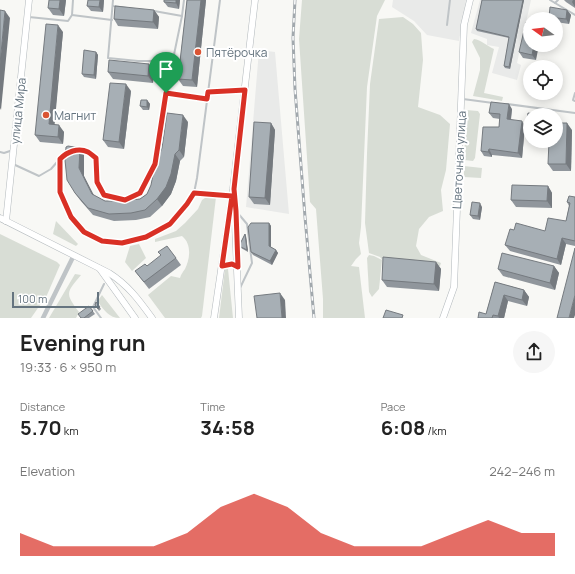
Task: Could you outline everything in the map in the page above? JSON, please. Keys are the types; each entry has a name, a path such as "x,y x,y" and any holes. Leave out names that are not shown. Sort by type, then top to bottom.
{"main road":[{"name":"улица Мира","path":"6,221 29,0"},
{"path":"214,318 234,189 255,0"},
{"name":"Цветочная улица","path":"443,318 454,288 464,25 470,0"},
{"path":"234,189 239,318"},
{"path":"0,218 122,281 152,318"},
{"path":"99,268 135,318"}],"street":[{"path":"42,318 74,255"}],"lane":[{"path":"28,17 68,21 72,14 74,0"},
{"path":"113,0 108,58 138,61 174,61"},
{"path":"75,150 87,151 96,158 97,182 104,195 125,200 140,193 155,164 166,93 174,61 184,0"},
{"path":"60,159 60,192 71,217 84,232 102,241 122,243 146,237 170,224 194,193 220,0"},
{"path":"447,25 450,0"},
{"path":"550,0 575,15"},
{"path":"113,6 133,8"},
{"path":"154,11 182,16"},
{"path":"72,14 112,20"},
{"path":"208,92 245,90"},
{"path":"166,93 207,99"},
{"path":"575,93 573,100 575,101"},
{"path":"462,99 493,103"},
{"path":"501,104 575,113"},
{"path":"0,152 4,153 14,150"},
{"path":"12,163 39,176 51,169 64,154 70,152"},
{"path":"194,193 232,196"},
{"path":"236,211 247,224 252,263 238,291"},
{"path":"222,266 232,264 238,267"},
{"path":"101,318 93,307 104,284"}],"shaded area":[{"path":"302,0 385,0 377,16 367,87 359,243 361,254 351,266 359,267 365,318 323,318 323,299 316,209 310,202 299,39"},
{"path":"393,0 466,0 459,41 427,35 414,21 392,7"},
{"path":"480,0 531,0 528,12 523,12 523,36 517,63 521,65 517,80 492,73 499,47 487,45 487,39 471,33"},
{"path":"403,17 413,24 421,33 423,60 418,107 440,115 450,124 446,170 441,190 443,211 429,217 419,229 416,246 421,255 441,263 440,266 385,263 380,257 369,253 365,223 367,153 370,84 379,19"},
{"path":"474,39 494,49 484,93 503,97 502,101 473,96 480,70 480,58 472,42"},
{"path":"259,50 275,52 289,214 246,207"},
{"path":"466,110 478,111 480,114 475,158 473,161 463,159 466,123 463,121 464,112"},
{"path":"464,166 482,168 481,178 464,177"},
{"path":"208,196 216,197 202,316 201,318 165,318 148,295 171,276 180,278 188,261 189,247 182,236 155,242 155,239 176,231 198,209 202,200"},
{"path":"56,221 78,244 76,246 53,234"},
{"path":"0,234 57,262 60,265 47,295 31,318 0,318"},
{"path":"139,244 146,258 132,271 125,262 130,246"},
{"path":"369,255 382,260 379,289 372,297 369,292 367,258"},
{"path":"227,268 233,318 219,318 225,269"},
{"path":"75,274 81,275 72,286 69,293 71,301 79,312 76,318 49,318"},
{"path":"102,295 120,318 113,317 102,308 98,302"}],"building":[{"path":"49,0 60,0 59,9 48,8"},
{"path":"88,0 100,0 99,7 87,6"},
{"path":"164,0 176,0 176,3 164,2"},
{"path":"187,0 201,0 192,80 178,79"},
{"path":"482,0 523,0 509,67 504,66 509,37 476,29"},
{"path":"115,6 154,10 153,22 114,19"},
{"path":"550,7 567,10 566,19 563,19 563,12 550,12"},
{"path":"0,10 5,11 0,64"},
{"path":"46,24 58,25 49,124 59,125 58,137 35,135"},
{"path":"523,35 523,52 533,52 532,55 519,52"},
{"path":"84,50 96,52 94,75 82,74"},
{"path":"109,60 149,64 148,76 108,72"},
{"path":"110,83 126,84 119,142 103,140"},
{"path":"141,100 147,100 147,107 140,106"},
{"path":"491,102 509,104 507,119 522,121 518,153 489,149 488,152 481,151 483,127 499,127 500,114 489,113"},
{"path":"167,113 183,115 179,150 175,154 171,174 166,187 157,199 145,210 131,213 109,214 88,208 75,193 67,180 65,160 66,147 80,148 79,168 92,194 105,201 140,199 147,194 151,185 155,165 162,148"},
{"path":"254,122 271,123 265,198 249,197"},
{"path":"563,123 567,123 566,164 548,164 549,148 563,148"},
{"path":"512,185 548,186 547,201 511,200"},
{"path":"569,196 575,197 575,241 562,238 557,259 505,245 510,229 514,230 516,223 545,231 548,218 566,221 570,203 567,202"},
{"path":"472,202 480,203 478,216 470,215"},
{"path":"251,223 269,223 269,246 276,250 270,261 251,252 248,227"},
{"path":"245,234 247,250 239,246"},
{"path":"167,246 176,258 144,282 135,271 145,264 147,266 161,255 158,252"},
{"path":"575,248 575,295 569,318 557,318"},
{"path":"502,253 554,266 550,283 498,269"},
{"path":"383,257 436,262 434,284 382,280"},
{"path":"495,282 524,290 522,300 504,295 498,316 493,315 492,318 478,318 479,312 486,314"},
{"path":"280,293 282,318 257,318 254,296"},
{"path":"96,302 100,307 98,309 95,305"},
{"path":"89,306 93,311 84,318 81,318 78,314"},
{"path":"386,310 403,315 402,318 383,318"}],"railway":[{"path":"295,0 293,38 295,89 314,318"}],"place":[{"name":"Пятёрочка","path":"198,52"},
{"name":"Магнит","path":"46,115"}],"route":[{"path":"245,90 234,189 238,267 232,264 222,266 232,196 194,193 170,224 146,237 122,243 102,241 84,232 71,217 60,192 60,159 64,154 75,150 87,151 96,158 97,182 104,195 125,200 140,193 155,164 166,93 207,99 208,92 245,90"}]}
